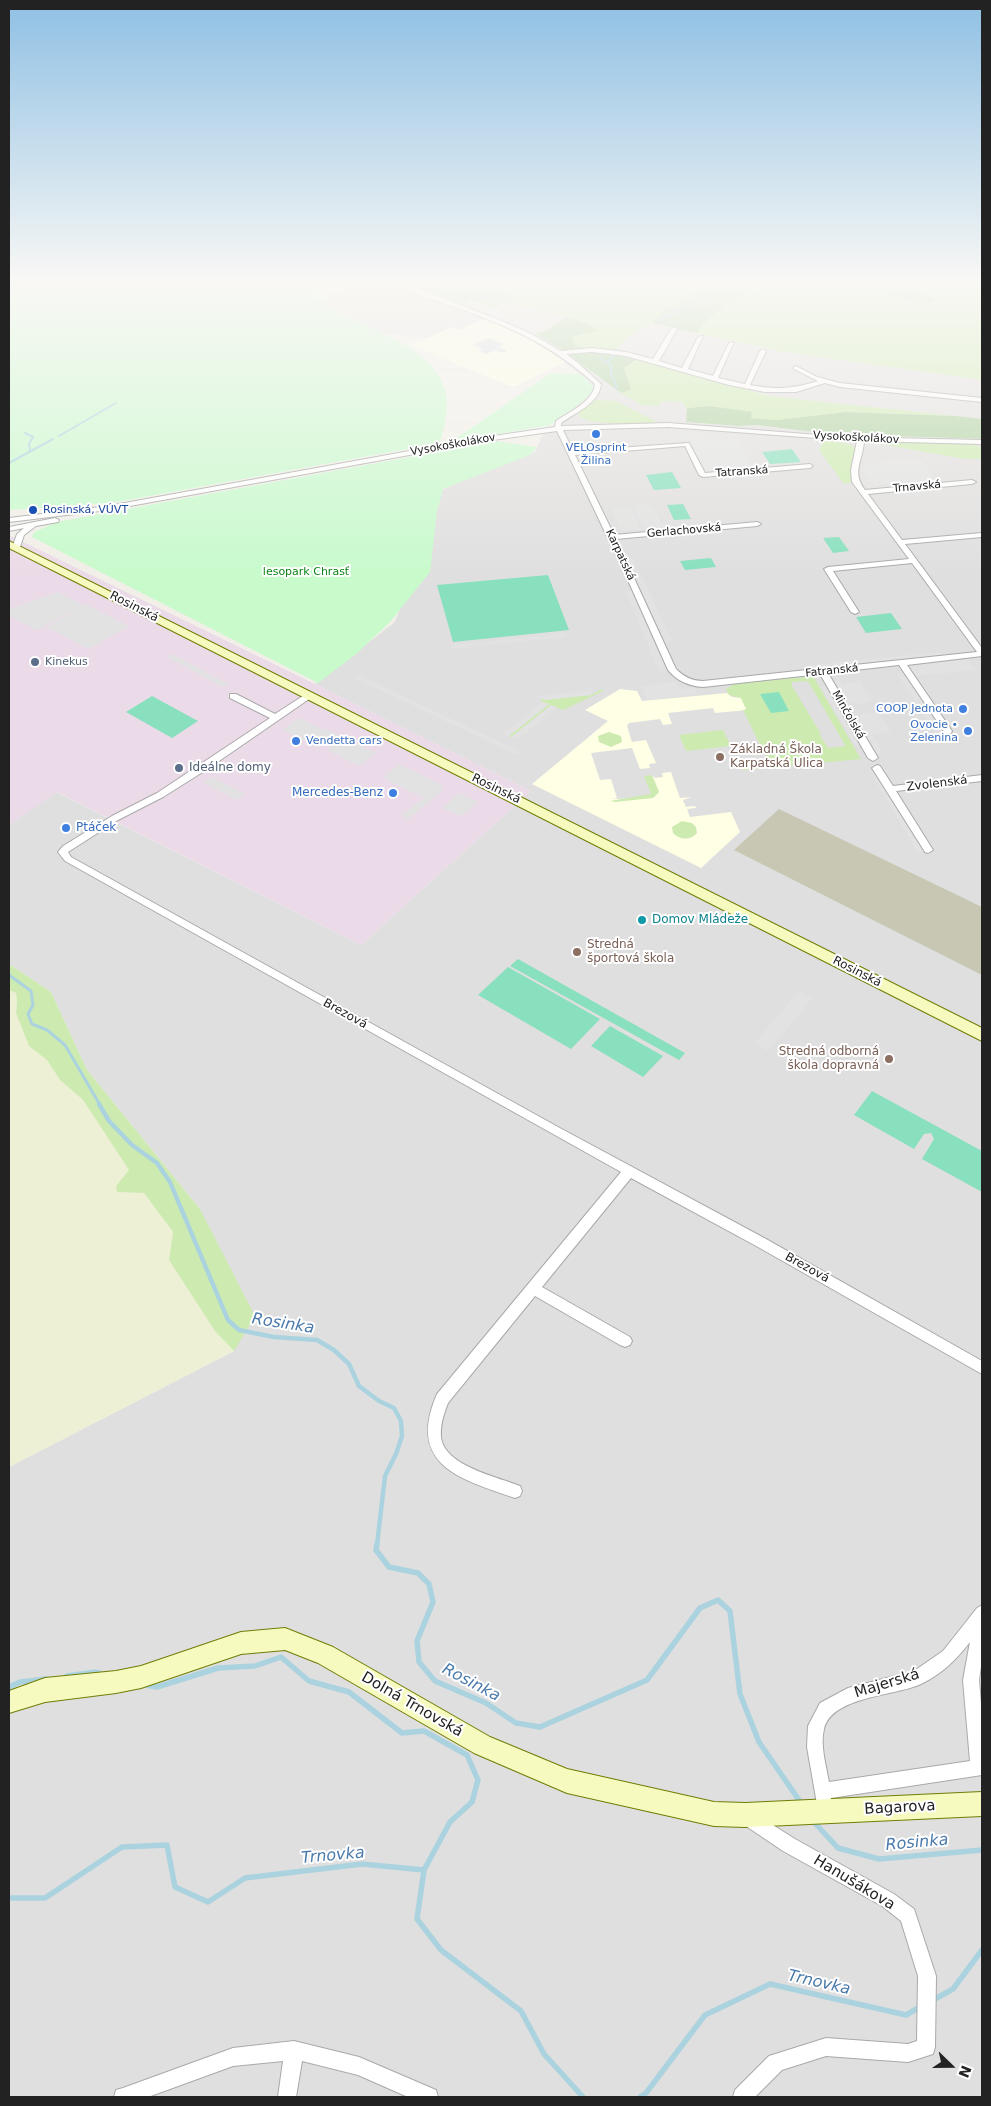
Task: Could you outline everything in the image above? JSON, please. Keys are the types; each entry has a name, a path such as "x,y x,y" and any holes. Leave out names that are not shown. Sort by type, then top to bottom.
{"street":[{"path":"559,428 558,422 596,395 599,386 593,378"},
{"path":"716,378 747,386 793,389 811,387 824,381"},
{"path":"747,386 750,378"},
{"path":"818,378 860,388 982,400"},
{"path":"574,412 574,419 583,426"},
{"name":"Vysokoškolákov","path":"9,529 108,508 477,440 559,428 668,425 860,440 982,442"},
{"name":"Karpatská","path":"559,428 612,537 672,670 682,679"},
{"name":"Fatranská","path":"682,679 694,684 703,684 982,654 862,492 854,476 860,440"},
{"name":"Tatranská","path":"572,453 687,444 704,475 810,466"},
{"name":"Trnavská","path":"862,492 972,482"},
{"name":"Vysokoškolákov","path":"11,519 108,508"},
{"path":"12,546 34,524"},
{"name":"Gerlachovská","path":"612,537 757,524"},
{"path":"900,542 982,535"},
{"name":"Rosinská","path":"12,546 982,1035"},
{"path":"855,612 828,569 913,560"},
{"path":"902,663 948,731"},
{"name":"Minčolská","path":"824,672 872,758"},
{"path":"233,696 276,718 309,695"},
{"name":"Brezová","path":"276,718 203,768 160,795 110,821 66,848 63,852 68,859 629,1172 762,1243 982,1368"},
{"name":"Zvolenská","path":"877,768 928,850"},
{"name":"Zvolenská","path":"891,789 982,778"},
{"path":"514,1491 463,1472 445,1460 437,1448 433,1432 435,1415 442,1399 629,1172"},
{"path":"533,1288 626,1342"},
{"name":"Majerská","path":"980,1767 971,1680 982,1613"},
{"name":"Majerská","path":"822,1805 815,1733 816,1726 826,1709 848,1696 917,1678 949,1657 982,1613"},
{"name":"Dolná Trnovská","path":"9,1702 45,1690 116,1682 141,1677 241,1643 285,1639 325,1655 482,1745 567,1781 714,1814 745,1815 794,1812 822,1805"},
{"path":"822,1805 980,1767"},
{"name":"Bagarova","path":"822,1805 982,1804"},
{"name":"Hanušákova","path":"742,2097 776,2063 826,2047 908,2053 926,2047 927,2015 927,1976 908,1916 888,1900 789,1845 745,1815"},
{"path":"287,2097 294,2050"},
{"path":"123,2097 233,2057 294,2050 359,2066 429,2097"}],"shaded area":[{"path":"492,378 531,378 513,387"},
{"path":"585,378 617,378 661,401 682,402 687,408 686,422 739,426 757,425 830,434 982,439 982,2097 9,2097 9,1467 234,1351 200,1209 87,1070 51,992 9,964 9,825 56,792 361,945 531,791 315,684 395,622 442,490 535,452 542,436 556,424 589,381"},
{"path":"711,378 970,378 982,380 982,419 768,396"},
{"path":"679,432 702,434 703,441 736,438 754,466 749,466 754,473 702,477 682,442 692,441 690,438 681,440"},
{"path":"920,458 937,480 874,485 861,468 867,467 864,463"},
{"path":"652,505 664,527 643,528 633,506"},
{"path":"631,507 641,529 621,531 611,508"},
{"path":"9,535 531,791 361,945 57,792 9,825"},
{"path":"625,558 633,558 673,641 666,643"},
{"path":"632,591 667,671 659,672 626,592"},
{"path":"58,592 83,605 37,630 9,616 9,610 14,607"},
{"path":"85,604 129,626 89,649 46,627"},
{"path":"566,633 567,637 451,649 451,645"},
{"path":"940,652 943,657 814,669 812,665"},
{"path":"172,654 228,684 223,687 167,657"},
{"path":"968,659 975,670 916,676 909,666"},
{"path":"897,674 904,674 943,732 936,734"},
{"path":"359,675 521,752 516,755 355,678"},
{"path":"840,679 843,684 861,682 873,702 846,703 833,680"},
{"path":"677,682 680,689 695,687 698,694 647,700 641,686"},
{"path":"826,686 860,745 855,745 821,687"},
{"path":"620,689 637,691 642,701 727,693 732,697 741,698 747,710 715,713 713,708 668,713 672,724 663,725 660,719 629,723 627,726 632,742 646,740 656,763 649,764 650,768 640,769 632,748 591,753 600,780 611,779 617,798 612,799 653,798 659,792 652,775 655,778 663,777 662,773 671,772 680,798 692,797 683,800 686,807 695,806 696,808 687,809 690,817 731,812 740,832 701,868 532,784 608,721 585,710"},
{"path":"591,690 593,694 591,695 545,700 537,697 537,696"},
{"path":"543,702 549,704 509,736 503,733"},
{"path":"551,705 557,708 517,740 511,737"},
{"path":"879,712 891,732 872,734 883,753 877,754 855,717 861,716 860,714"},
{"path":"299,718 324,730 326,729 338,734 319,748 282,730"},
{"path":"343,737 376,753 359,766 327,750"},
{"path":"399,764 444,786 440,789 442,791 406,821 404,821 407,818 401,815 424,798 383,778"},
{"path":"876,771 924,851 917,852 870,772"},
{"path":"212,777 245,794 237,800 204,783"},
{"path":"459,793 478,802 461,816 442,808"},
{"path":"779,809 982,907 982,975 734,850"},
{"path":"9,990 16,993 16,1013 29,1046 47,1060 60,1080 83,1100 129,1170 116,1186 117,1192 144,1193 173,1233 169,1260 215,1331 234,1351 9,1467"},
{"path":"799,991 813,998 768,1051 754,1043"}],"green space":[{"path":"9,378 440,378 445,390 447,403 446,417 440,443 111,503 9,510"},
{"path":"543,378 585,378 595,388 584,400 551,425 451,442"},
{"path":"601,378 627,378 631,389 621,393"},
{"path":"628,378 710,378 768,396 956,416 845,412 777,420 750,418 752,413 709,406 687,408 682,402 661,401 660,406 641,405 621,393 631,388"},
{"path":"595,400 616,401 657,422 604,423 579,416 579,412"},
{"path":"709,406 752,412 751,418 777,420 845,412 956,416 982,419 982,439 830,434 757,425 739,426 686,422 687,408"},
{"path":"824,440 849,444 855,448 850,471 853,482 844,484 819,450"},
{"name":"lesopark Chrasť","path":"496,441 537,447 530,455 443,489 437,511 430,572 390,622 355,655 318,683 32,537 34,532 57,522"},
{"path":"874,443 971,444 982,447 982,459 964,459"},
{"path":"792,449 801,462 770,464 762,452"},
{"path":"672,472 681,488 654,490 646,475"},
{"path":"683,504 691,519 674,520 667,505"},
{"path":"839,537 849,551 833,553 823,538"},
{"path":"711,558 716,567 685,570 680,561"},
{"path":"548,575 569,630 453,642 437,585"},
{"path":"891,613 902,629 866,633 856,617"},
{"path":"813,676 861,759 743,770 740,765 768,761 743,710 746,709 741,698 729,695 726,689 734,684","holes":["808,681 845,745 828,748 792,686 792,682"]},
{"path":"602,689 603,691 563,710 551,705 511,737 509,736 548,705 540,700 591,695"},
{"path":"779,692 789,711 771,713 760,694"},
{"path":"152,696 198,721 172,738 126,712"},
{"path":"723,730 731,746 686,751 679,735"},
{"path":"609,732 621,736 622,742 611,747 599,742 598,736"},
{"path":"652,775 659,792 653,798 610,801 651,794 644,776"},
{"path":"682,821 692,823 696,827 697,833 694,836 682,838 673,833 672,827"},
{"path":"518,959 685,1053 679,1060 510,966"},
{"path":"9,964 51,992 87,1070 200,1209 255,1316 234,1351 215,1331 169,1260 173,1232 144,1193 117,1192 116,1186 129,1170 83,1100 60,1080 47,1060 29,1046 16,1013 16,993 9,990"},
{"path":"508,967 600,1019 571,1049 478,995"},
{"path":"610,1026 663,1056 643,1077 591,1046"},
{"path":"872,1091 982,1151 982,1192 922,1159 934,1139 931,1133 924,1134 914,1149 854,1115"}],"waterway":[{"path":"613,378 617,386 615,388"},
{"path":"59,436 116,403"},
{"path":"25,433 33,437 29,444 30,451"},
{"path":"9,463 53,439"},
{"name":"Rosinka","path":"9,975 31,991 33,1005 28,1014 32,1024 47,1030 65,1045 100,1105"},
{"name":"Rosinka","path":"99,1104 109,1121 132,1145 157,1163 170,1182 228,1320 239,1330 274,1337 317,1340 334,1350 349,1364 359,1386 379,1401 394,1408 401,1421 402,1436 396,1454 385,1476 377,1545"},
{"name":"Rosinka","path":"377,1544 376,1550 389,1567 418,1573 429,1584 433,1602 417,1641 419,1662 435,1681 486,1703 516,1723 540,1727 647,1680 700,1608 718,1600 730,1611 740,1694 759,1742 801,1803"},
{"path":"146,1685 157,1687 218,1668 255,1666 281,1657 309,1681 349,1692 402,1733 424,1731 467,1755 478,1780 472,1802 450,1822 424,1870"},
{"path":"67,1676 96,1672 102,1674"},
{"path":"9,1687 20,1682 46,1679"},
{"name":"Rosinka","path":"812,1820 838,1848 879,1859 982,1850"},
{"name":"Trnovka","path":"9,1898 45,1898 122,1847 167,1845 175,1887 208,1902 245,1878 362,1864 424,1870"},
{"name":"Trnovka","path":"424,1870 417,1919 441,1950 521,2011 544,2054 583,2097"},
{"name":"Trnovka","path":"933,2000 953,1989 982,1950"},
{"name":"Trnovka","path":"640,2097 646,2093 705,2015 770,1984 906,2015 920,2007"}],"place":[{"name":"VELOsprint Žilina","path":"596,434"},
{"name":"Rosinská, VÚVT","path":"33,510"},
{"name":"Kinekus","path":"35,662"},
{"name":"COOP Jednota","path":"963,709"},
{"name":"Ovocie • Zelenina","path":"968,731"},
{"name":"Vendetta cars","path":"296,741"},
{"name":"Základná Škola Karpatská Ulica","path":"720,757"},
{"name":"Ideálne domy","path":"179,768"},
{"name":"Mercedes-Benz","path":"393,793"},
{"name":"Ptáček","path":"66,828"},
{"name":"Domov Mládeže","path":"642,920"},
{"name":"Stredná športová škola","path":"577,952"},
{"name":"Stredná odborná škola dopravná","path":"889,1059"}]}
